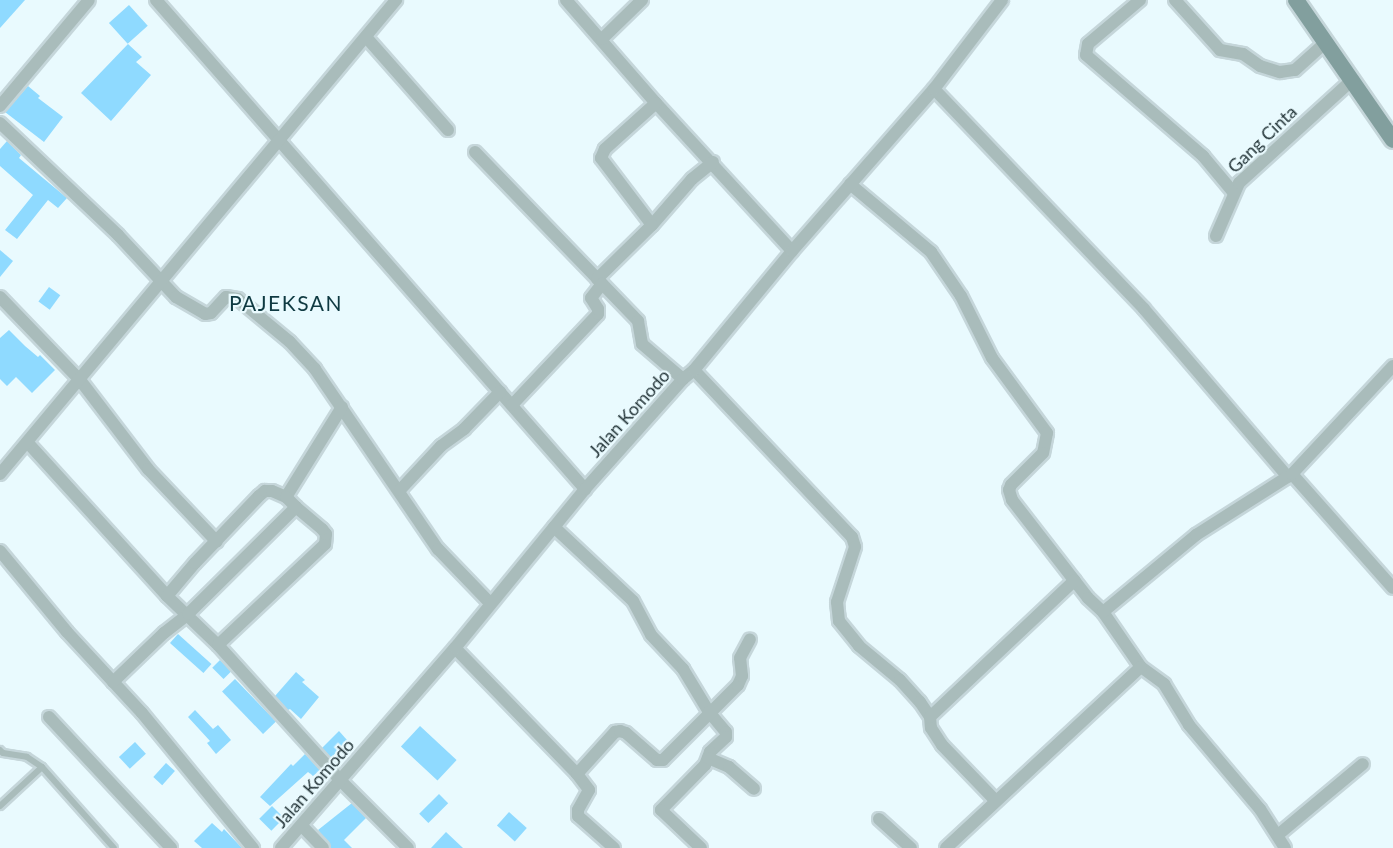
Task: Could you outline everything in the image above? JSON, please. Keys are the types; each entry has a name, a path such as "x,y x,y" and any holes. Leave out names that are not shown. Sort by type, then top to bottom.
{"street":[{"path":"0,106 89,0"},
{"path":"156,0 585,489"},
{"path":"566,0 656,103 792,250"},
{"path":"602,39 642,0"},
{"name":"Jalan Komodo","path":"281,848 455,648 585,489 683,379 694,370 792,250 934,90 1002,0"},
{"path":"1140,0 1088,44 1086,55 1203,156 1234,192"},
{"path":"1175,0 1220,50 1244,54 1260,66 1280,72 1295,70 1326,42"},
{"path":"1296,0 1393,140"},
{"path":"1,473 366,37 392,1"},
{"path":"366,37 448,130"},
{"name":"Gang Cinta","path":"1216,236 1239,183 1352,80"},
{"path":"934,90 1144,309 1290,476 1393,588"},
{"path":"652,225 601,158 605,149 656,103"},
{"path":"0,123 118,235 161,284 199,312 211,313 226,297 238,300 300,351 342,406 384,472 400,490 438,549 491,604"},
{"path":"475,152 639,321 642,344 683,379"},
{"path":"512,405 598,314 598,309 591,298 600,281 692,179 713,162"},
{"path":"850,184 931,252 961,296 992,358 1044,426 1048,439 1043,453 1011,485 1009,495 1103,612 1141,667 1164,684 1189,725 1279,834 1285,848"},
{"path":"0,297 80,380 148,469 217,542"},
{"path":"1103,612 1196,535 1290,476 1393,366"},
{"path":"694,370 852,537 855,547 837,602 839,621 860,646 900,680 930,717 931,728 942,745 995,800"},
{"path":"400,490 441,446 464,429 501,392"},
{"path":"286,496 342,406"},
{"path":"28,443 168,596 218,645 340,780 408,848"},
{"path":"168,596 195,563 265,491 286,496 322,529 326,534 325,544 218,645"},
{"path":"113,682 164,633 188,614 296,507"},
{"path":"555,527 633,601 651,635 683,669 709,712 727,735 705,765 661,810 701,848"},
{"path":"0,551 253,848"},
{"path":"930,717 1075,580"},
{"path":"577,774 615,732 620,731 626,733 657,760 663,760 738,685 742,676 740,658 750,639"},
{"path":"455,648 577,774 588,790 578,810 578,816 614,848"},
{"path":"946,848 995,800 1016,783 1035,762 1141,667"},
{"path":"49,717 171,848"},
{"path":"708,758 729,767 754,789"},
{"path":"1279,834 1363,764"},
{"path":"879,819 911,848"},
{"path":"302,826 322,848"}],"lane":[{"path":"1,753 16,753 42,767 114,848"},
{"path":"0,806 42,767"}],"building":[{"path":"0,0 25,0 0,28"},
{"path":"129,5 148,26 128,44 109,23"},
{"path":"128,44 142,57 136,62 151,75 111,121 81,93"},
{"path":"28,86 40,96 38,98 63,117 44,142 5,112"},
{"path":"7,141 21,155 19,158 67,198 58,208 48,200 17,239 5,230 33,195 0,166 0,149"},
{"path":"0,250 13,261 0,277"},
{"path":"49,287 60,295 50,310 38,302"},
{"path":"9,330 55,370 32,393 16,377 7,386 0,379 0,338"},
{"path":"178,634 211,664 203,673 170,643"},
{"path":"220,660 231,671 224,679 212,668"},
{"path":"296,672 305,680 302,682 319,697 301,719 290,709 288,710 275,696"},
{"path":"235,679 276,721 263,734 222,692"},
{"path":"195,710 213,729 218,725 231,740 216,754 207,743 210,741 188,717"},
{"path":"420,726 457,760 437,781 401,746"},
{"path":"339,731 347,740 331,758 322,748"},
{"path":"135,742 146,754 130,769 119,757"},
{"path":"305,754 320,770 313,776 308,772 270,806 260,797 291,764 293,766"},
{"path":"166,763 175,771 162,785 153,777"},
{"path":"439,794 448,803 428,823 419,814"},
{"path":"352,803 366,818 344,840 352,848 331,848 318,830"},
{"path":"272,806 284,818 271,831 259,819"},
{"path":"509,812 527,828 515,841 497,825"},
{"path":"212,823 222,832 224,829 242,848 202,848 194,841"},
{"path":"446,832 463,848 431,848"}],"district":[{"name":"PAJEKSAN","path":"286,303"}]}
